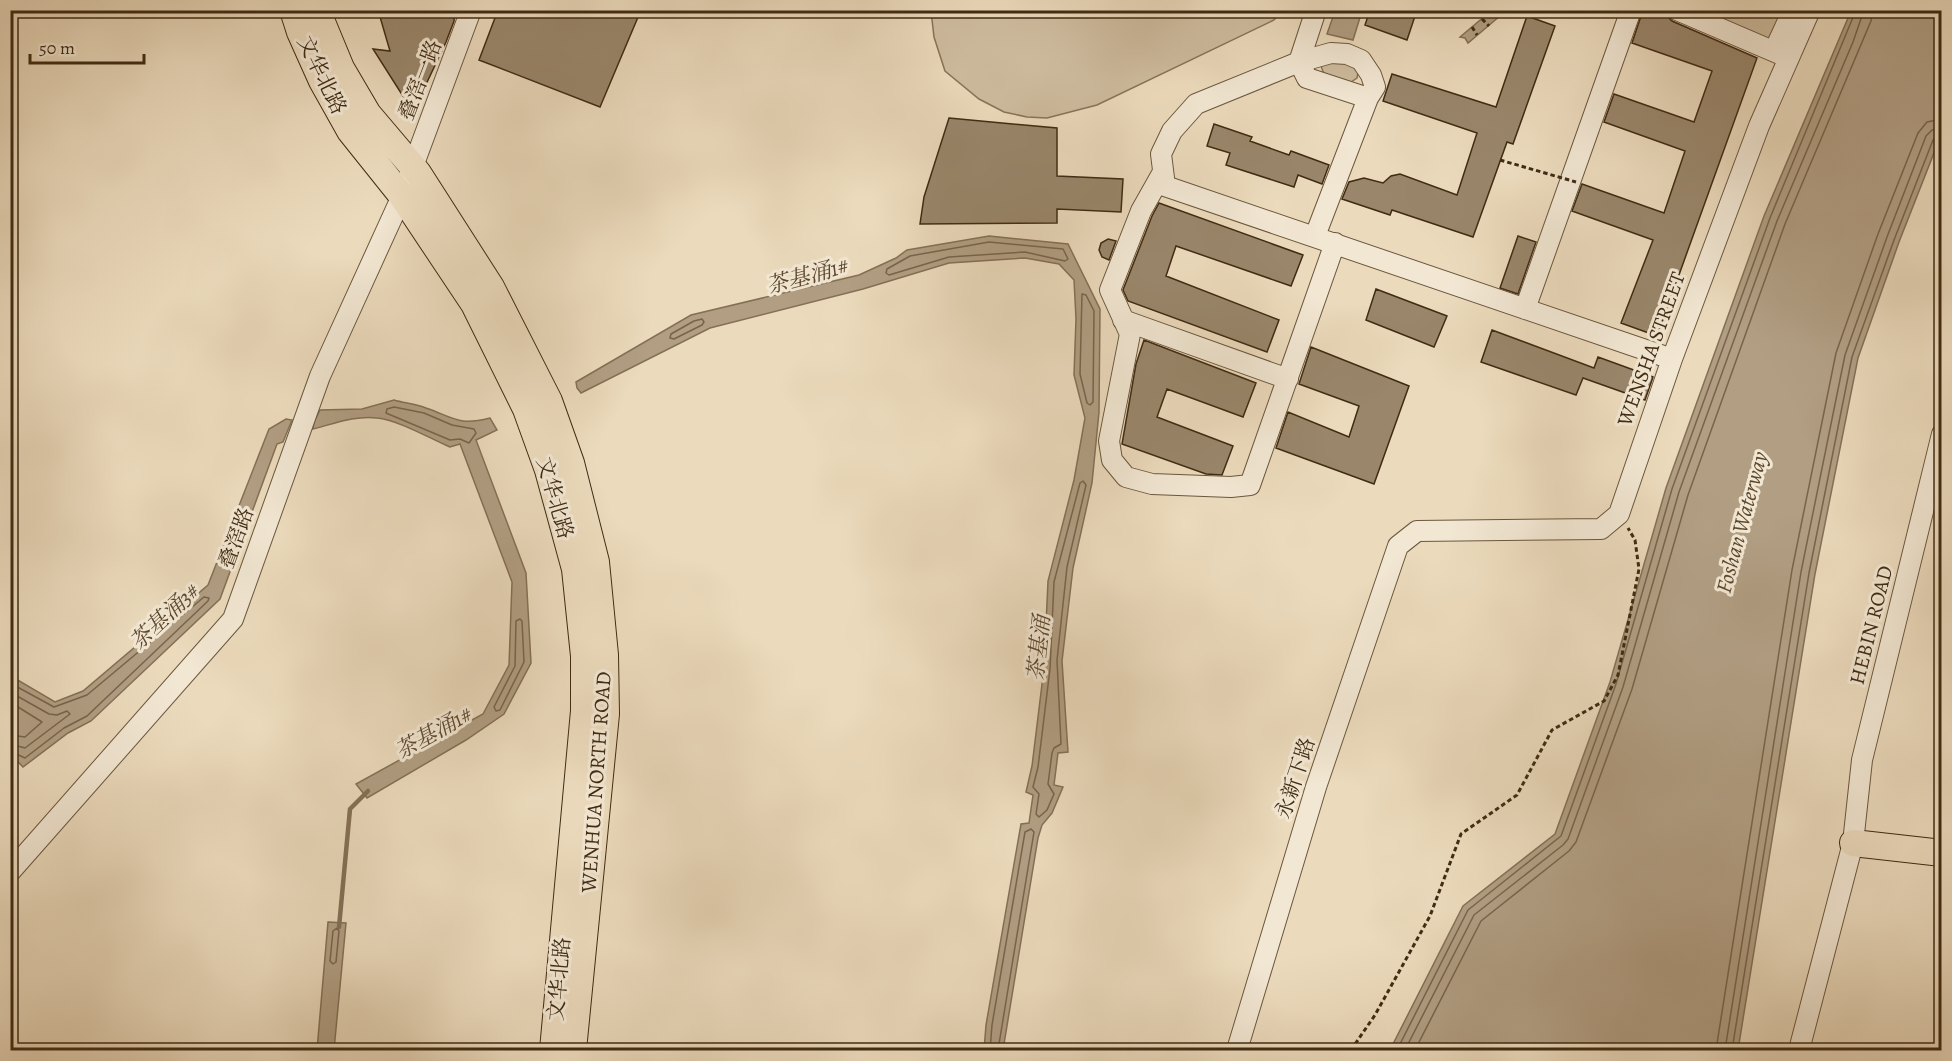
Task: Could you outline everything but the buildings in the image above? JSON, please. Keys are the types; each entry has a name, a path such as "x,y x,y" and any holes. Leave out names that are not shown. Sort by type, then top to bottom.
{"main road":[{"name":"文华北路","path":"293,10 300,32 322,81 350,131 402,196 474,304 526,409 549,470 575,570 585,656 584,711 553,1050"},
{"name":"WENHUA NORTH ROAD","path":"317,10 341,68 368,114 413,166 491,287 549,401 571,464 596,562 605,655 606,714 573,1050"},
{"path":"1854,835 1941,837"},
{"path":"1854,835 1941,853"}],"street":[{"name":"叠滘一路","path":"402,196 471,10"},
{"path":"1316,10 1299,62 1307,78 1368,98"},
{"path":"1525,309 1631,10"},
{"path":"1677,10 1782,55 1793,10"},
{"name":"WENSHA STREET","path":"1619,513 1672,359 1759,126 1782,55 1810,10"},
{"path":"1315,236 1368,98 1375,87 1371,75 1361,60 1347,54 1331,53 1299,62 1196,104 1172,131 1161,154 1165,186 1672,359"},
{"path":"1163,172 1140,211 1110,290 1130,334 1109,441 1112,460 1126,477 1152,484 1231,487 1250,485 1335,243"},
{"name":"叠滘路","path":"10,872 232,619 320,376 402,196"},
{"path":"1123,320 1288,379"},
{"name":"HEBIN ROAD","path":"1799,1050 1854,835 1862,760 1941,434"},
{"name":"永新下路","path":"1238,1050 1316,787 1398,546 1417,531 1601,528 1619,513"}],"path":[{"path":"1482,19 1489,26"},
{"path":"1472,27 1477,35"},
{"path":"1500,160 1576,182"},
{"path":"1351,1050 1375,1015 1430,916 1461,834 1518,795 1552,730 1604,700 1618,675 1639,569 1635,540 1619,513"}],"shaded area":[{"path":"931,10 1282,11 1274,20 1097,105 1047,118 1004,112 979,99 945,71 934,37"},
{"path":"1703,11 1785,11 1771,41"},
{"path":"1348,61 1358,72 1357,78 1348,84 1330,78 1322,69 1321,64"}],"water":[{"path":"1335,11 1362,11 1353,40 1327,34"},
{"path":"1491,11 1500,16 1468,43 1465,38 1460,37"},
{"name":"Foshan Waterway","path":"1851,11 1941,11 1941,135 1899,242 1858,358 1815,574 1738,1050 1390,1050 1463,906 1555,834 1610,682 1666,488 1764,216"},
{"path":"989,236 1068,244 1100,309 1099,412 1092,483 1073,568 1062,661 1068,752 1058,753 1054,785 1063,787 1052,813 1042,825 1038,838 1003,1050 984,1050 986,1025 1021,824 1029,823 1033,795 1026,792 1032,766 1044,668 1048,581 1074,480 1085,418 1074,375 1076,319 1074,280 1059,264 1025,258 949,263 863,289 710,328 581,393 576,382 691,315 859,275 896,258 907,250"},
{"path":"394,400 463,421 490,418 497,430 476,440 526,573 531,663 504,714 466,740 367,798 356,784 483,714 509,665 512,582 460,444 450,447 404,426 385,419 369,417 313,429 320,410 362,409"},
{"path":"286,419 292,420 283,442 277,444 220,599 91,721 68,733 23,767 11,755 11,676 55,702 83,691 208,585 269,429"},
{"path":"328,922 346,923 334,1050 317,1050"}],"waterway":[{"name":"茶基涌1#","path":"339,927 350,809 368,791"}],"water label":[{"name":"茶基涌3#","path":"164,616"},
{"name":"茶基涌","path":"1038,648"}]}
